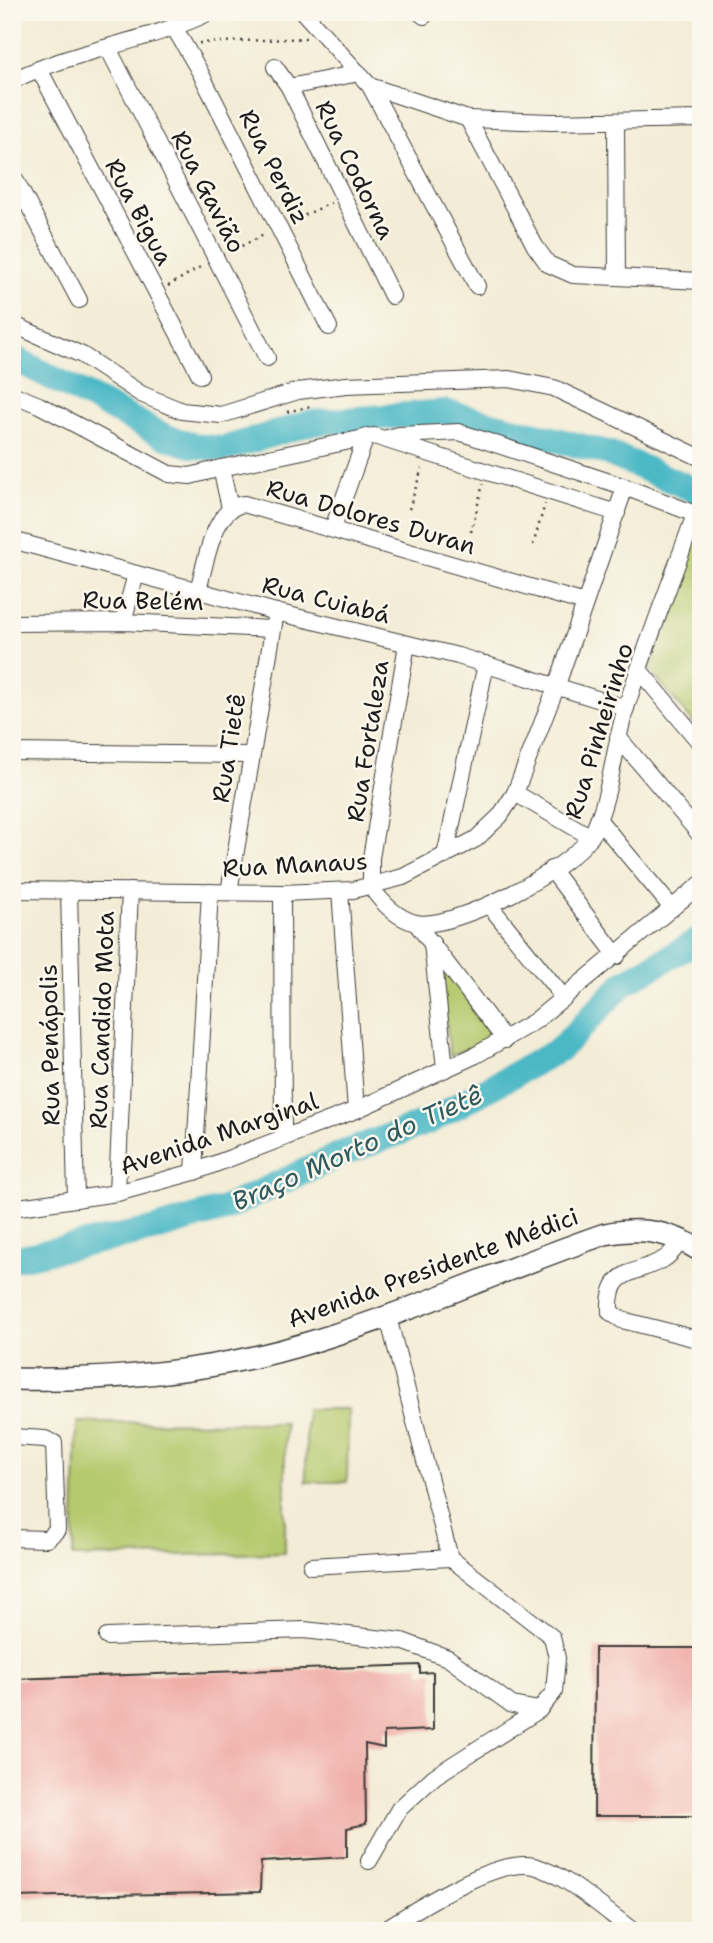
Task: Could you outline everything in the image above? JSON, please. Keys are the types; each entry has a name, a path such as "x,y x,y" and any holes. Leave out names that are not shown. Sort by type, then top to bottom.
{"main road":[{"name":"Avenida Presidente Médici","path":"12,1378 118,1377 173,1372 310,1343 388,1317 605,1234 634,1229 663,1232 692,1245"}],"street":[{"path":"12,81 39,69 175,29 210,12"},
{"path":"303,12 370,86 477,286"},
{"name":"Rua Perdiz","path":"175,29 280,227 329,327"},
{"name":"Rua Gavião","path":"108,48 267,358"},
{"name":"Rua Codorna","path":"275,66 289,87 392,296"},
{"name":"Rua Bigua","path":"39,69 200,375"},
{"path":"289,87 359,73"},
{"path":"370,86 468,118 616,121 701,119"},
{"path":"468,118 535,246 548,264 573,275 701,281"},
{"path":"616,121 617,277"},
{"path":"12,174 79,300"},
{"path":"12,324 82,355 141,394 182,411 221,415 298,391 346,385 509,379 554,388 701,458"},
{"path":"12,394 39,405 169,474 190,476 366,437 384,439 617,513"},
{"path":"384,439 399,435 459,432 625,487 698,518"},
{"path":"333,528 366,437"},
{"path":"221,468 230,508"},
{"name":"Rua Manaus","path":"12,890 341,891 371,887 403,877 445,856 487,830 515,793 557,685 625,487"},
{"name":"Rua Dolores Duran","path":"198,590 217,528 230,508 248,504 585,603"},
{"name":"Rua Pinheirinho","path":"416,923 456,919 490,906 551,869 590,837 598,819 626,708 698,518"},
{"name":"Rua Cuiabá","path":"12,540 276,612 485,664 626,708"},
{"path":"123,622 136,574"},
{"name":"Rua Tietê","path":"229,892 276,612"},
{"name":"Rua Belém","path":"12,623 123,622 272,629"},
{"name":"Rua Fortaleza","path":"371,887 371,858 407,644"},
{"path":"445,856 485,664"},
{"path":"640,671 701,744"},
{"path":"618,737 701,836"},
{"path":"12,752 250,755"},
{"path":"515,793 590,837"},
{"path":"598,819 672,908"},
{"path":"551,869 617,956"},
{"name":"Avenida Marginal","path":"12,1208 117,1192 194,1171 356,1110 445,1069 505,1040 564,998 701,884"},
{"path":"371,887 389,909 416,923 432,940 505,1040"},
{"name":"Rua Penápolis","path":"69,890 76,1199"},
{"name":"Rua Candido Mota","path":"117,1192 130,891"},
{"path":"341,891 356,1110"},
{"path":"194,1171 210,892"},
{"path":"282,892 283,1138"},
{"path":"490,906 564,998"},
{"path":"432,940 445,1069"},
{"path":"692,1245 629,1272 615,1283 609,1293 610,1312 622,1321 701,1340"},
{"path":"369,1861 399,1809 435,1776 539,1710 554,1692 557,1658 552,1637 450,1558 388,1317"},
{"path":"12,1437 49,1439 54,1443 57,1516 57,1530 52,1537 12,1538"},
{"path":"311,1566 450,1558"},
{"path":"107,1637 304,1630 402,1641 448,1657 512,1705 539,1710"},
{"path":"382,1931 461,1887 517,1864 535,1866 554,1875 633,1931"}],"path":[{"path":"185,44 328,37"},
{"path":"156,293 216,258 343,198"},
{"path":"281,413 317,404"},
{"path":"409,509 426,453"},
{"path":"471,532 486,471"},
{"path":"533,545 548,491"}],"green space":[{"path":"697,538 701,543 701,732 649,669"},
{"path":"438,954 493,1037 450,1056"},
{"path":"306,1409 348,1409 347,1482 306,1482"},
{"path":"77,1422 285,1423 285,1553 73,1557"}],"building":[{"path":"595,1648 701,1648 701,1816 594,1816"},
{"path":"420,1665 420,1673 433,1672 433,1730 384,1732 384,1748 365,1744 366,1824 347,1828 347,1857 261,1862 260,1892 12,1897 12,1679"}],"waterway":[{"name":"Braço Morto do Tietê","path":"12,357 166,437 195,446 223,449 310,423 445,412 608,453 701,493"},
{"name":"Braço Morto do Tietê","path":"12,1259 152,1230 224,1209 341,1154 430,1121 560,1049 624,983 701,939"}]}
